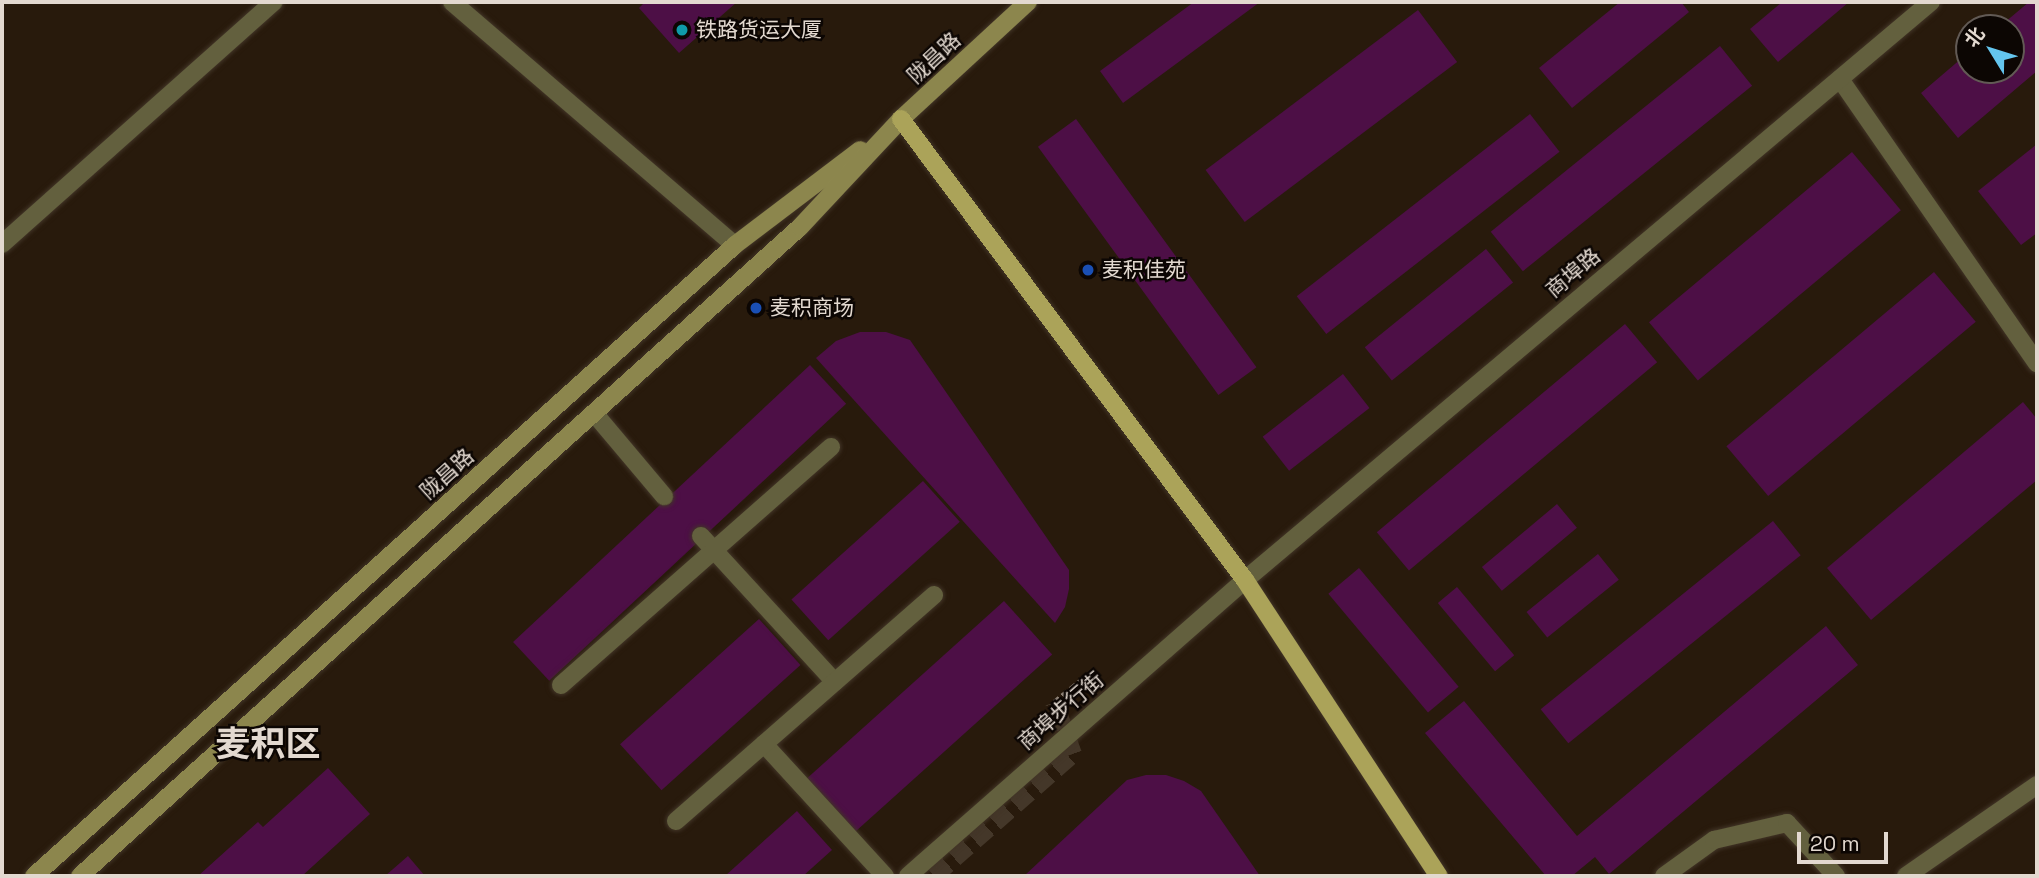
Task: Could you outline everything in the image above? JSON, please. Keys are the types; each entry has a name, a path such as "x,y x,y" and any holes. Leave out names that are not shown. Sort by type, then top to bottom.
{"main road":[{"name":"陇昌路","path":"80,876 800,227 901,118 1028,2"},
{"name":"陇昌路","path":"34,876 735,245 901,118"},
{"path":"901,118 1245,580 1439,876"}],"street":[{"path":"2,244 274,2"},
{"path":"453,2 735,245"},
{"name":"商埠路","path":"1245,580 1931,2"},
{"path":"1840,79 2037,364"},
{"path":"594,413 664,496"},
{"path":"561,685 831,447"},
{"path":"701,536 835,681"},
{"name":"商埠步行街","path":"908,876 1245,580"},
{"path":"676,821 934,595"},
{"path":"764,744 885,876"},
{"path":"1906,876 2037,785"},
{"path":"1664,876 1714,840 1787,823 1836,876"}],"building":[{"name":"铁路货运大厦","path":"645,2 737,2 679,53 639,8"},
{"path":"1194,2 1260,2 1123,103 1100,71"},
{"path":"1620,2 1681,2 1689,12 1572,108 1539,68"},
{"path":"1782,2 1849,2 1778,62 1750,29"},
{"path":"2029,2 2037,2 2037,71 2025,81 2025,14 2015,14"},
{"path":"1418,10 1457,62 1245,222 1206,170"},
{"path":"1720,46 1752,86 1523,271 1491,232"},
{"path":"1955,64 1955,84 2022,84 1958,138 1921,93"},
{"path":"1530,114 1560,152 1326,334 1297,296"},
{"path":"1076,119 1256,367 1218,395 1038,147"},
{"path":"2037,144 2037,233 2021,245 1978,191"},
{"path":"1852,152 1901,210 1698,381 1649,322"},
{"path":"1486,249 1513,282 1392,381 1365,347"},
{"path":"1934,272 1976,322 1768,496 1726,446"},
{"path":"1625,324 1657,362 1409,571 1377,532"},
{"path":"860,332 886,332 910,340 1069,570 1065,607 1055,623 816,358 836,341"},
{"path":"810,365 846,404 549,681 513,642"},
{"path":"1343,374 1369,408 1289,471 1263,437"},
{"path":"2023,402 2037,419 2037,480 1871,620 1827,568"},
{"path":"923,481 960,522 828,640 791,599"},
{"path":"1557,504 1577,528 1502,591 1482,567"},
{"path":"1773,521 1801,555 1568,743 1541,709"},
{"path":"1598,554 1619,580 1547,638 1527,612"},
{"path":"1359,568 1459,687 1428,712 1328,594"},
{"path":"1457,587 1514,655 1495,671 1438,603"},
{"path":"1004,601 1052,655 853,834 805,780"},
{"path":"759,619 800,665 662,790 620,744"},
{"path":"1826,626 1858,665 1609,874 1595,857 1572,876 1546,876 1425,733 1464,701 1577,836"},
{"path":"328,768 370,814 302,876 198,876 258,822 263,827"},
{"path":"1146,775 1166,775 1201,791 1260,876 1024,876 1127,780"},
{"path":"797,811 832,850 803,876 725,876"},
{"path":"408,856 425,876 385,876"}],"tunnel":[{"path":"934,876 1073,754 1054,702"}],"place":[{"name":"铁路货运大厦","path":"682,30"},
{"name":"麦积佳苑","path":"1088,270"},
{"name":"麦积商场","path":"756,308"}],"district":[{"name":"麦积区","path":"268,744"}]}
